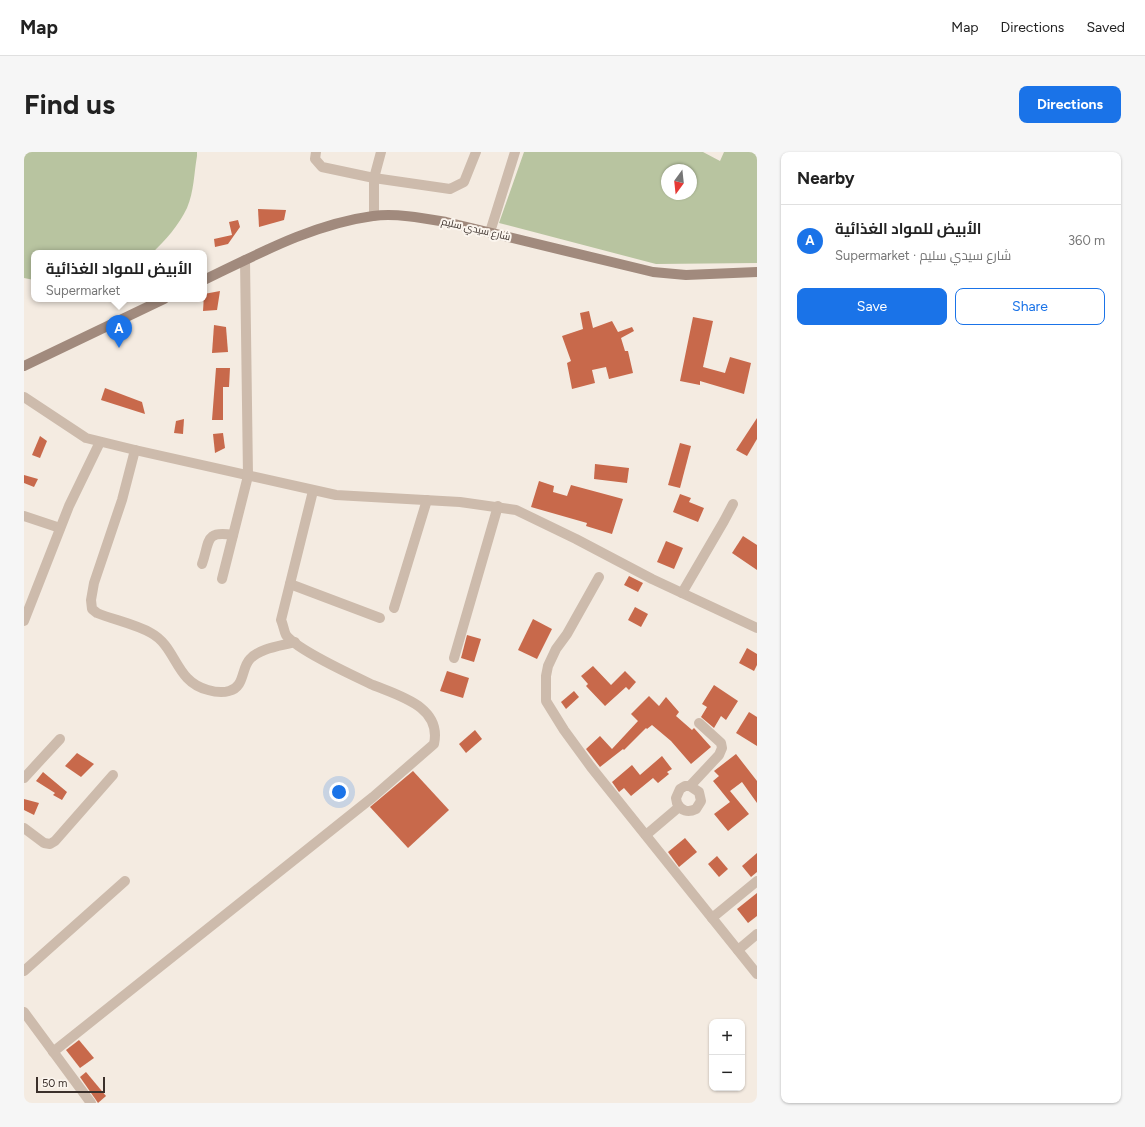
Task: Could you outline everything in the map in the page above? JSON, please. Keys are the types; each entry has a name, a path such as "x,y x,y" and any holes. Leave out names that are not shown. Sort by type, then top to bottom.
{"main road":[{"name":"شارع سيدي سليم","path":"207,278 244,260 310,232 348,220 374,216 424,218 490,232 659,273 686,275 757,272"},
{"path":"24,366 158,302"}],"street":[{"path":"316,152 315,159 322,167 374,178 450,189 464,182 476,152"},
{"path":"374,216 374,178 381,152"},
{"path":"490,232 515,152"},
{"path":"222,579 248,476 244,260"},
{"path":"24,397 86,438 313,491 336,495 498,506 516,510 682,593 756,625"},
{"path":"24,621 28,598 100,442"},
{"path":"135,450 122,500 94,583 91,600 92,609 97,613 152,633 167,648 184,676 189,681 204,689 217,692 230,691 238,685 248,660 258,653 295,642"},
{"path":"52,1052 373,797 434,744 436,735 434,726 424,711 413,701 372,684 300,646 286,634 282,620 313,491"},
{"path":"394,608 427,500"},
{"path":"682,593 733,504"},
{"path":"454,658 498,506"},
{"path":"24,516 60,528"},
{"path":"202,564 210,539 214,534 220,533 233,535"},
{"path":"599,576 567,634 556,648 548,666 545,683 546,701 564,730 591,767 757,974"},
{"path":"290,584 380,618"},
{"path":"690,786 699,792 701,798 699,805 689,811 679,807 676,800 678,792 683,787 690,786 719,755 722,748 721,743 699,723"},
{"path":"24,778 60,739"},
{"path":"24,828 44,843 50,844 55,841 113,775"},
{"path":"646,835 679,807"},
{"path":"24,971 125,881"},
{"path":"712,918 757,881"},
{"path":"738,950 757,934"},
{"path":"24,1012 91,1103"}],"green space":[{"path":"24,152 197,152 192,189 187,208 180,221 155,250 31,250 31,279 24,278"},
{"path":"524,152 703,152 720,161 724,152 757,152 757,263 656,264 499,223"}],"building":[{"path":"258,209 286,210 284,220 259,227"},
{"path":"238,220 240,227 228,244 215,247 214,239 232,235 229,222"},
{"path":"220,291 217,310 203,311 204,302 207,302 207,293"},
{"path":"589,311 593,328 612,321 618,332 632,327 634,331 621,338 625,351 628,351 633,373 609,379 606,367 592,370 595,383 572,389 567,363 571,361 562,336 583,329 580,313"},
{"path":"693,317 713,321 703,367 725,373 730,357 751,363 744,394 700,381 700,385 680,381"},
{"path":"214,325 226,327 228,352 212,353"},
{"path":"216,368 230,368 229,387 223,387 223,420 212,420"},
{"path":"105,388 142,402 145,414 101,400"},
{"path":"757,418 757,439 747,456 736,450"},
{"path":"184,419 183,434 174,433 176,421"},
{"path":"223,433 225,448 215,453 213,434"},
{"path":"40,436 47,441 40,458 32,455"},
{"path":"680,443 691,446 680,488 668,485"},
{"path":"595,464 629,468 627,483 594,479"},
{"path":"24,475 38,479 34,487 24,483"},
{"path":"539,481 554,486 553,492 567,496 571,485 623,499 612,534 586,526 587,523 531,507"},
{"path":"680,494 691,498 689,502 704,508 698,522 673,512"},
{"path":"743,536 757,545 757,570 732,553"},
{"path":"666,541 683,548 674,569 657,562"},
{"path":"629,576 643,583 638,592 624,585"},
{"path":"635,607 648,614 641,627 628,620"},
{"path":"533,619 552,629 537,659 518,650"},
{"path":"467,635 481,639 474,662 461,658"},
{"path":"747,648 757,654 757,665 754,671 739,663"},
{"path":"593,666 611,685 625,671 636,682 629,690 626,687 605,706 586,686 588,684 581,676"},
{"path":"447,671 469,678 463,698 440,691"},
{"path":"714,685 738,701 726,720 721,716 714,728 701,717 707,707 702,704"},
{"path":"574,691 579,697 566,709 561,702"},
{"path":"649,696 659,706 666,697 679,712 676,716 692,730 694,728 711,747 691,764 671,741 652,725 647,729 646,728 624,750 623,749 600,767 586,749 600,736 612,749 638,721 631,714"},
{"path":"749,712 757,717 757,746 736,733"},
{"path":"475,730 482,739 466,753 459,744"},
{"path":"77,753 94,764 81,777 65,766"},
{"path":"736,754 757,781 757,803 742,782 730,791 749,814 728,831 714,814 730,802 713,781 719,776 714,771"},
{"path":"662,756 672,769 667,772 669,774 658,783 653,778 631,796 624,788 619,792 612,782 632,765 640,775"},
{"path":"413,771 449,810 408,848 370,807"},
{"path":"43,772 67,792 62,800 53,795 55,793 36,781"},
{"path":"24,799 39,803 34,815 24,810"},
{"path":"685,838 697,852 679,867 668,852"},
{"path":"757,853 757,872 751,877 742,866"},
{"path":"717,856 728,869 719,877 708,864"},
{"path":"757,893 757,916 748,923 737,909"},
{"path":"79,1040 94,1058 80,1068 66,1050"},
{"path":"86,1072 106,1096 98,1103 80,1077"}],"place":[{"name":"الأبيض للمواد الغذائية","path":"119,348"}]}
